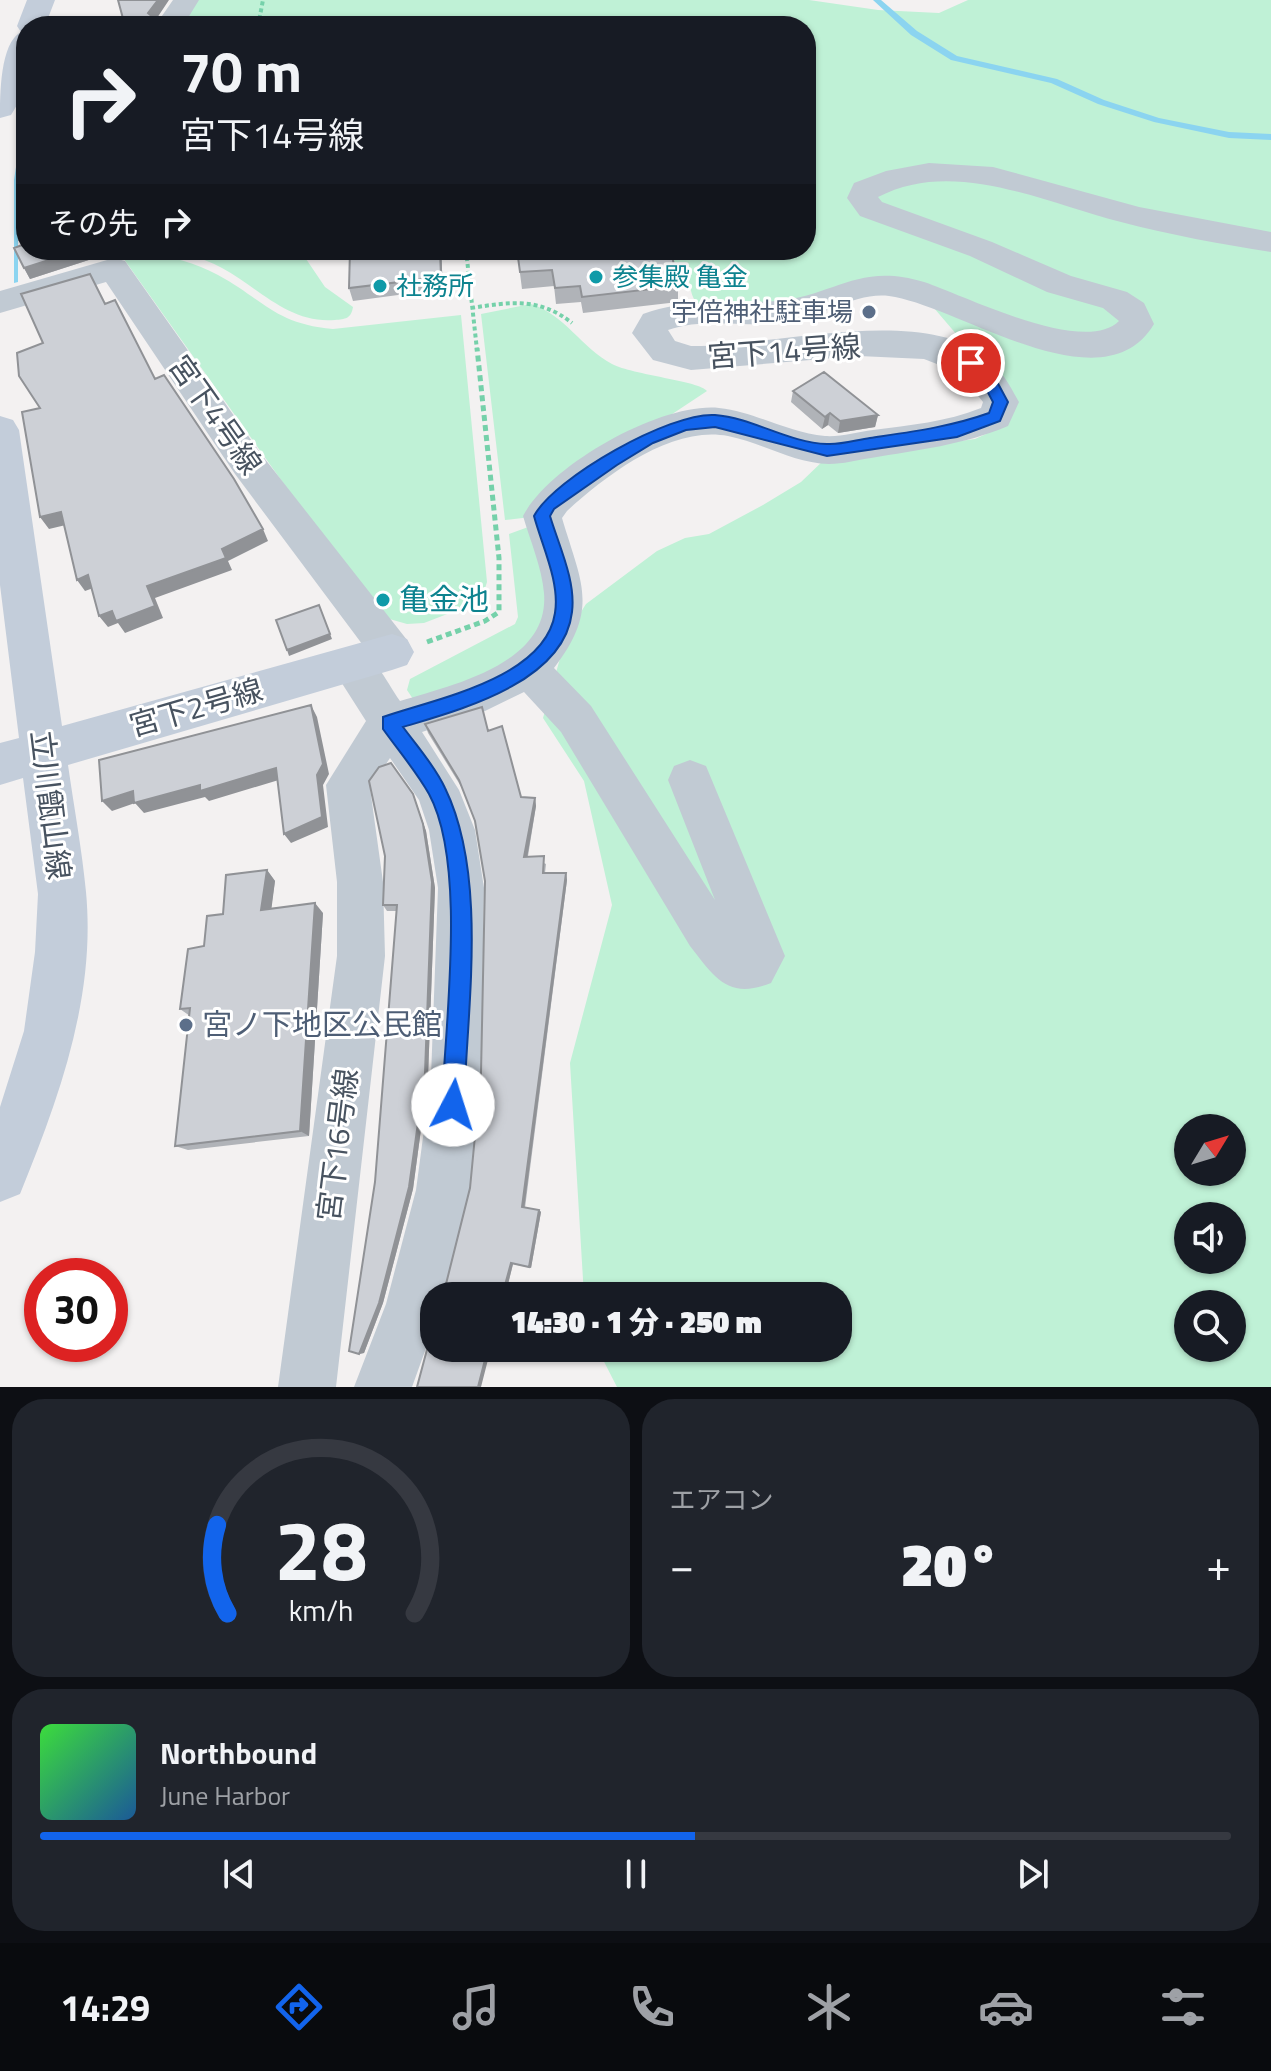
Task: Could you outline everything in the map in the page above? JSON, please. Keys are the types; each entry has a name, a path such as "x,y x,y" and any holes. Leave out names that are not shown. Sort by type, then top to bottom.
{"street":[{"path":"0,109 16,66"},
{"name":"宮下14号線","path":"389,723 470,698 529,669 555,636 564,614 564,591 542,516 548,505 579,481 648,439 684,425 715,421 827,450 957,431 995,417 1001,402 981,373 948,351 917,345 820,347 691,358 663,351 649,333 655,322 697,309 772,312 795,309 858,289 886,285 915,291 1031,335 1100,346 1120,344 1132,335 1137,324 1132,311 1115,300 1059,284 981,249 871,209 862,198 865,190 908,174 973,173 1023,182 1118,211 1199,231 1271,242"},
{"name":"宮下4号線","path":"0,302 112,260 248,464 371,658 389,723 437,790 452,830 461,888 456,1077 443,1190 414,1304 383,1387"},
{"name":"立川甑山線","path":"0,430 22,758 62,894 60,960 54,1012 38,1069 0,1174"},
{"name":"宮下2号線","path":"22,758 371,658"},
{"path":"529,669 576,719 707,930 732,961 744,968 754,966 761,956 690,780"},
{"name":"宮下16号線","path":"307,1387 361,956 360,882 348,785 389,723"}],"path":[{"path":"443,638 499,612 499,558 467,260"},
{"path":"471,308 532,300 559,311 572,323"}],"green space":[{"path":"191,0 809,0 878,10 939,13 968,0 1271,0 1271,1387 617,1387 604,1362 852,1362 852,1282 583,1282 570,1063 612,905 584,781 543,718 567,634 586,604 657,551 685,538 709,534 763,505 801,482 825,459 975,439 986,434 987,370 916,287 789,305 699,305 692,295 684,270 670,260 816,260 816,16 181,16"},
{"path":"125,260 185,261 234,284 271,310 313,326 333,329 461,315 487,582 481,601 424,623 407,624 386,618 328,546"},
{"path":"205,260 307,260 325,287 353,307 351,314 339,320 303,316 275,303"},
{"path":"531,304 554,316 612,364 692,384 707,391 639,436 531,517 505,520 481,314"},
{"path":"531,526 556,593 522,662 415,702 407,690 410,679 515,624 518,617 509,534"}],"water":[{"path":"16,167 18,282 14,283"}],"building":[{"path":"118,0 158,0 148,13 152,16 122,16"},
{"path":"20,260 49,260 24,268"},
{"path":"350,260 440,260 441,277 349,288"},
{"path":"518,260 673,260 678,286 582,297 580,286 555,288 552,270 520,272"},
{"path":"90,274 105,304 115,300 155,379 164,375 234,479 263,529 222,549 226,558 147,586 155,606 116,621 112,611 99,616 88,575 77,580 61,512 40,517 22,412 40,408 19,376 17,353 43,343 21,294"},
{"path":"824,372 878,415 840,421 830,413 825,417 793,391"},
{"path":"319,605 330,634 287,650 276,620"},
{"path":"311,705 323,764 317,775 322,817 284,834 276,768 200,791 200,785 134,803 133,791 102,801 99,760"},
{"path":"482,707 488,731 502,726 521,797 535,798 524,857 544,856 543,873 566,873 522,1207 539,1210 529,1267 511,1263 506,1282 446,1282 470,1188 481,1073 485,881 475,821 459,780 425,724"},
{"path":"391,763 413,794 423,824 432,882 425,1073 409,1187 379,1303 359,1354 349,1351 375,1182 397,905 383,905 385,856 369,781 379,767"},
{"path":"267,870 261,910 315,903 300,1131 175,1146 190,1008 180,1009 188,949 204,946 207,916 223,914 226,875"},
{"path":"424,1362 484,1362 478,1387 417,1387"}],"waterway":[{"path":"877,0 914,33 954,58 1054,81 1101,102 1157,120 1229,135 1271,137"}],"place":[{"name":"参集殿 亀金","path":"596,277"},
{"name":"社務所","path":"380,286"},
{"name":"宇倍神社駐車場","path":"869,312"},
{"name":"亀金池","path":"383,600"},
{"name":"宮ノ下地区公民館","path":"186,1025"}],"route":[{"path":"453,1105 461,888 452,830 437,790 389,723 470,698 529,669 535,663 555,636 564,614 564,591 542,516 548,505 612,460 648,439 684,425 715,421 827,450 957,431 995,417 1001,402 990,382 971,363"}]}
